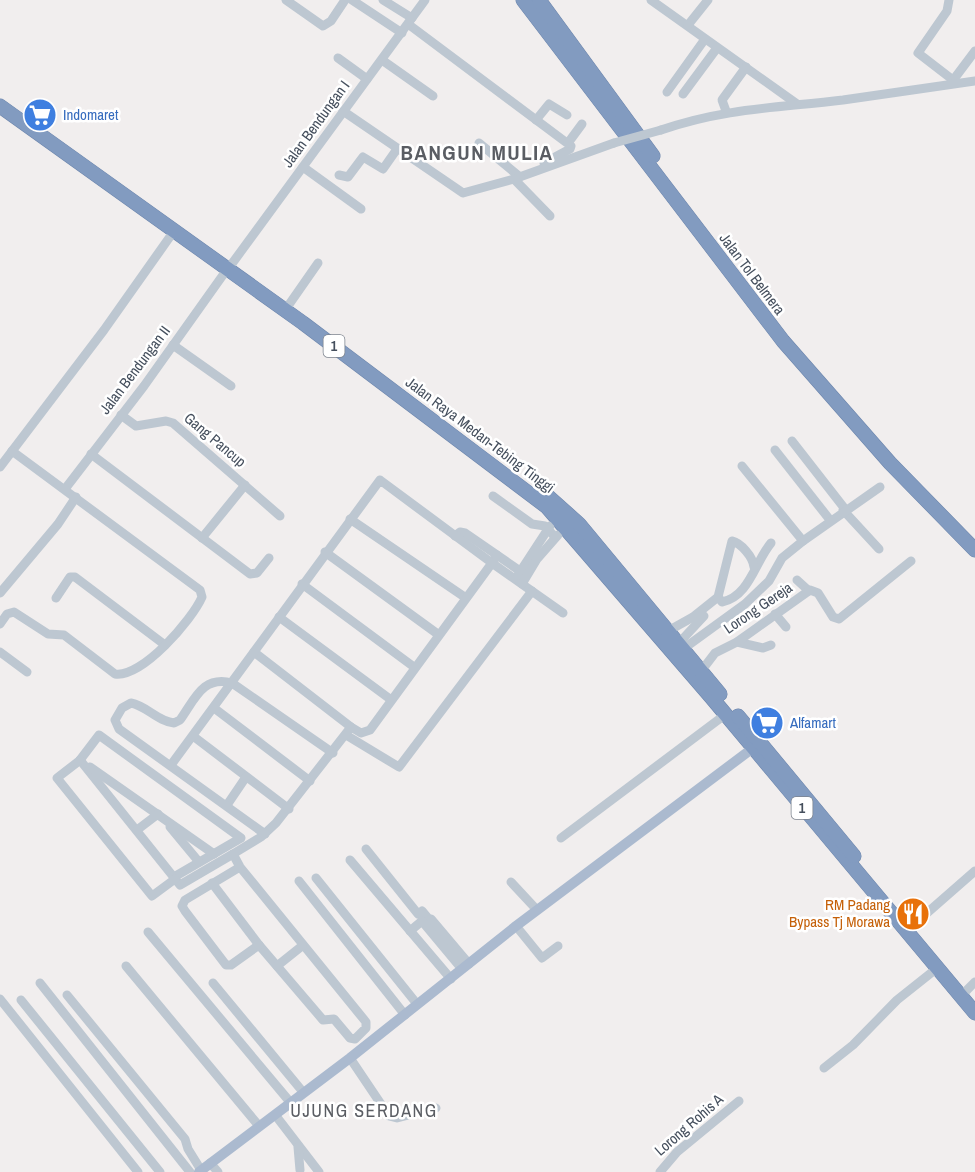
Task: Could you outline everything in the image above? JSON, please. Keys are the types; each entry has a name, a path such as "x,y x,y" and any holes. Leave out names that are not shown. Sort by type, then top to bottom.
{"highway":[{"name":"Jalan Tol Belmera","path":"523,0 754,297 890,450 975,538"},
{"name":"Jalan Tol Belmera","path":"539,0 789,348 890,463 975,550"},
{"name":"Jalan Raya Medan-Tebing Tinggi","path":"0,99 230,267 536,497 620,583 753,748 975,1013"},
{"name":"Jalan Raya Medan-Tebing Tinggi","path":"0,106 174,231 288,306 446,417 537,486 579,524 620,583"},
{"name":"Jalan Raya Medan-Tebing Tinggi","path":"637,603 668,631 702,670 911,927 972,990"}],"main road":[{"path":"200,1169 276,1116 290,1102 350,1058 516,926 753,748"}],"street":[{"path":"286,0 322,26 331,21 345,0"},
{"path":"352,0 402,33"},
{"path":"384,0 568,143 571,149 543,163 539,169"},
{"name":"Jalan Bendungan I","path":"230,267 425,0"},
{"path":"651,0 797,104"},
{"path":"688,25 708,0"},
{"path":"949,0 947,11 918,53 952,82"},
{"path":"667,92 705,39"},
{"path":"683,94 717,48"},
{"path":"952,82 975,51"},
{"path":"338,58 367,79"},
{"path":"382,60 433,96"},
{"path":"726,111 722,100 746,67"},
{"path":"343,111 460,193 517,178 614,143 698,117 726,111 975,81"},
{"path":"536,120 549,104 567,115"},
{"path":"568,143 582,124"},
{"path":"479,144 517,178 550,216"},
{"path":"339,175 348,177 363,158 383,169 397,149"},
{"path":"303,167 361,209"},
{"path":"0,467 174,231"},
{"path":"288,306 318,263"},
{"name":"Jalan Bendungan II","path":"65,489 230,267"},
{"path":"173,345 231,386"},
{"name":"Gang Pancup","path":"121,416 136,426 166,421 173,423 280,516"},
{"path":"792,441 844,510 879,549"},
{"path":"775,450 830,520"},
{"path":"0,624 7,614 14,612 48,634 64,635 118,675 148,663 200,602 201,592 12,451"},
{"path":"91,454 253,575 269,558"},
{"path":"742,466 803,540"},
{"path":"171,765 380,480 455,536 495,559 532,591 563,613"},
{"path":"202,538 245,485"},
{"path":"681,646 745,604 769,581 782,558 830,520 880,487"},
{"path":"493,496 532,524 552,533 567,528"},
{"path":"0,593 58,524 76,497"},
{"path":"519,578 552,533 556,516"},
{"path":"350,519 466,598"},
{"path":"668,631 695,620 720,599 732,541 737,542 749,555 754,567"},
{"path":"720,599 731,600 740,593 748,582 754,567 771,543"},
{"path":"325,552 439,635"},
{"path":"349,731 361,733 370,730 390,699 495,559"},
{"name":"Lorong Gereja","path":"702,670 715,653 737,642 808,591 818,593 833,617 839,620 911,561"},
{"path":"56,598 70,577 75,577 165,645"},
{"path":"797,580 808,591"},
{"path":"302,584 414,668"},
{"path":"254,652 349,731 399,767 532,591"},
{"path":"776,614 786,627"},
{"path":"279,617 390,699"},
{"path":"681,646 695,620"},
{"path":"737,642 751,647 771,645"},
{"path":"0,652 27,672"},
{"path":"263,836 227,805 119,729 116,724 117,715 131,703 142,706 157,717 174,723 180,720 210,682 221,680 232,683 333,753"},
{"path":"214,708 310,781"},
{"path":"561,838 726,714"},
{"path":"259,945 231,965 223,963 182,906 185,900 212,883 251,843 263,836 289,809 349,731"},
{"path":"99,735 241,838 199,862 152,896 57,778 79,761 99,735"},
{"path":"194,736 289,809"},
{"path":"79,761 214,854"},
{"path":"79,761 180,885 236,860"},
{"path":"227,805 246,777"},
{"path":"137,830 160,815"},
{"path":"160,815 199,862"},
{"path":"366,849 418,914 422,911 427,917 426,920 466,966"},
{"path":"212,883 259,945 322,1020 334,1019 350,1038 355,1039 366,1029 366,1022 302,946 236,860"},
{"path":"350,860 451,979"},
{"path":"911,927 975,871"},
{"path":"316,878 417,1004"},
{"path":"299,881 405,1015"},
{"path":"511,882 537,910"},
{"path":"410,931 426,920"},
{"path":"516,926 542,958 558,946"},
{"path":"148,932 290,1102"},
{"path":"278,966 302,946"},
{"path":"126,966 259,1126"},
{"path":"824,1068 854,1045 897,1000 936,969"},
{"path":"40,983 200,1169 218,1172"},
{"path":"213,983 303,1092"},
{"path":"67,995 185,1139 200,1169"},
{"path":"0,999 138,1172"},
{"path":"21,1000 160,1172"},
{"path":"350,1058 389,1116 397,1118 436,1108"},
{"name":"Lorong Rohis A","path":"660,1172 677,1152 739,1101"},
{"path":"276,1116 297,1147 314,1163 319,1172"},
{"path":"297,1147 300,1170"}],"place":[{"name":"Indomaret","path":"40,115"},
{"name":"Alfamart","path":"767,723"},
{"name":"RM Padang Bypass Tj Morawa","path":"913,914"}],"district":[{"name":"BANGUN MULIA","path":"477,153"},
{"name":"UJUNG SERDANG","path":"364,1111"}]}
